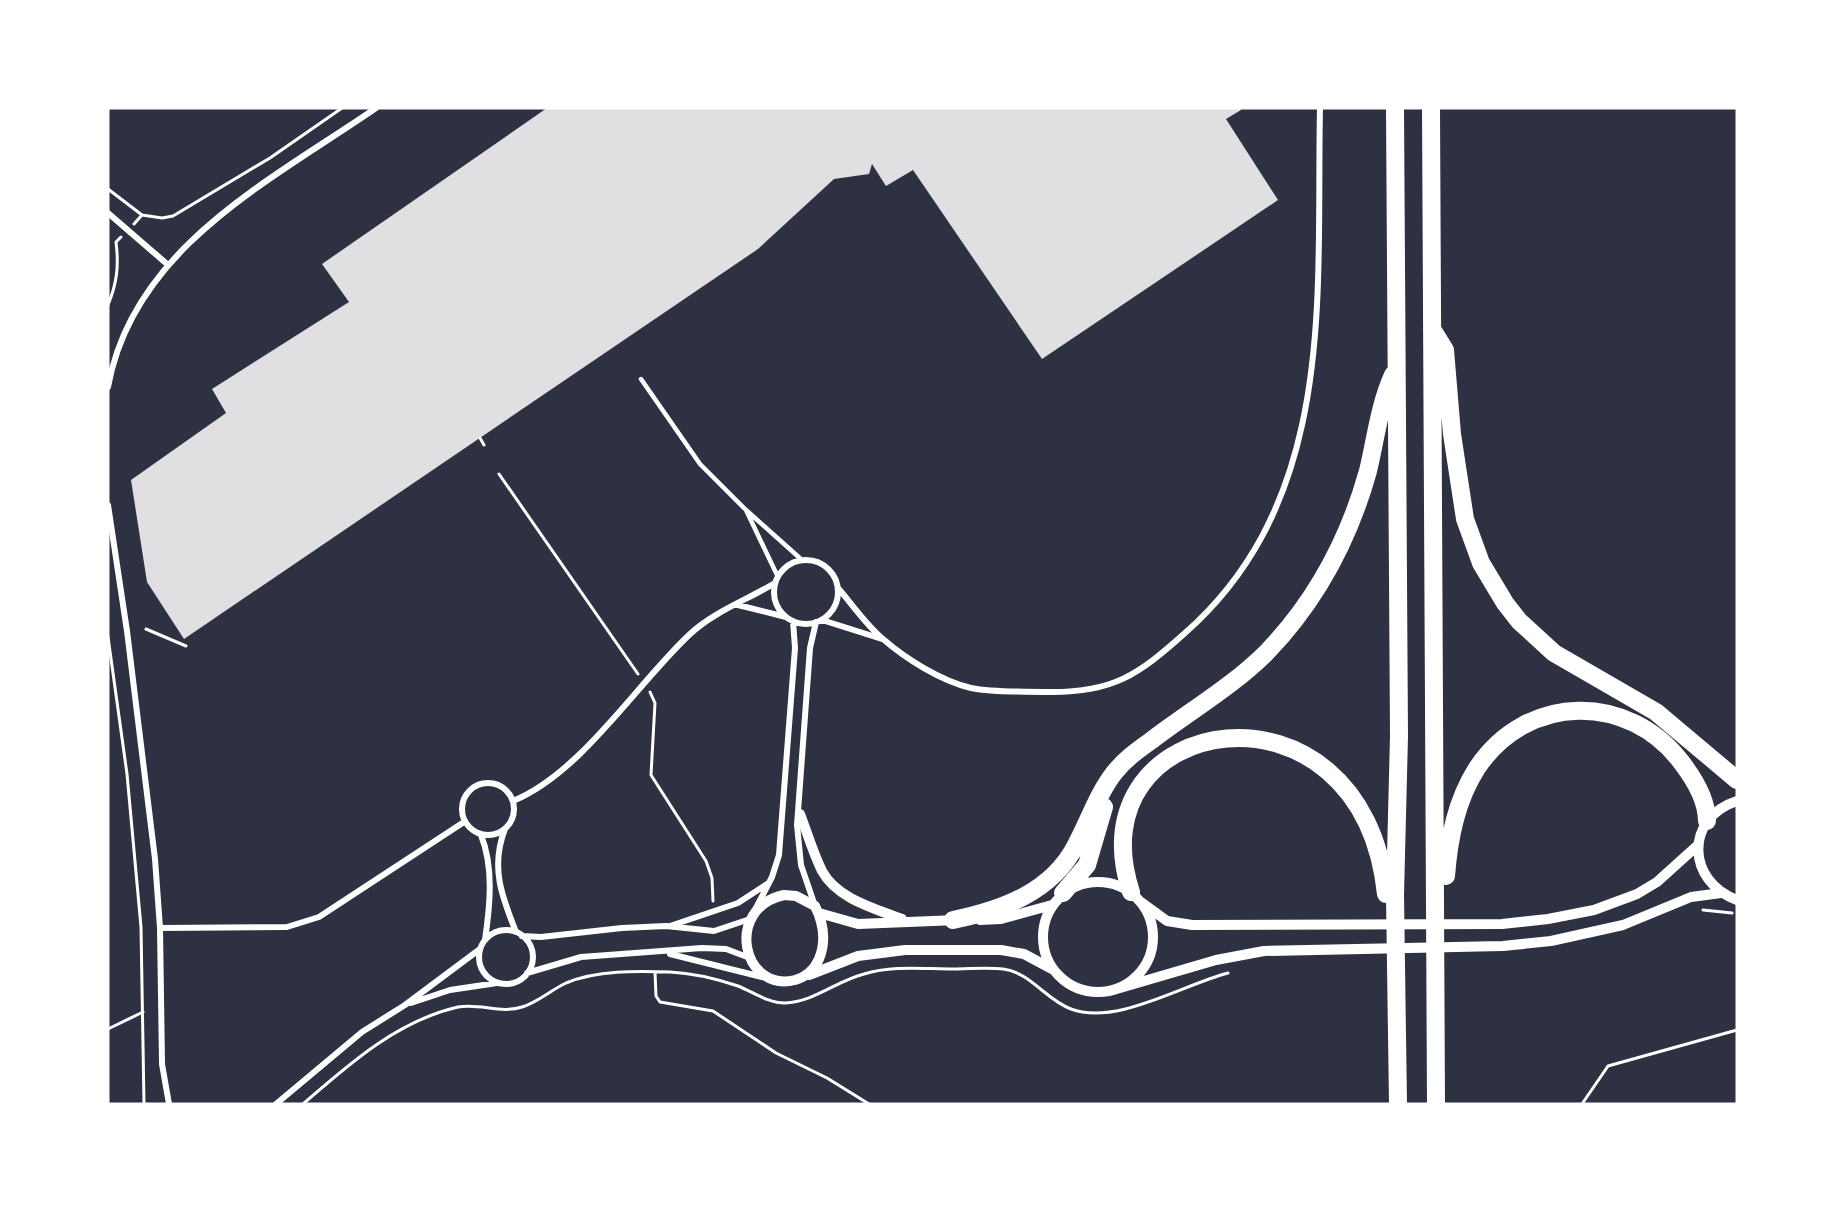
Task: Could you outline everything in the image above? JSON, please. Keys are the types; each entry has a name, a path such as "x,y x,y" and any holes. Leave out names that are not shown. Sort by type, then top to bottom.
{"highway":[{"path":"1395,108 1399,736 1396,983 1398,1104"},
{"path":"1431,108 1436,1104"},
{"path":"1432,329 1445,350 1452,434 1465,519 1481,563 1505,603 1519,621 1554,653 1656,712 1737,780"},
{"path":"953,921 1001,908 1044,885 1062,867 1076,847 1099,795 1131,755 1248,670 1281,636 1310,599 1334,559 1353,516 1371,459 1382,401 1396,368"},
{"path":"1436,899 1445,879 1451,833 1457,810 1477,768 1491,750 1508,735 1548,715 1570,711 1604,713 1636,723 1656,735 1673,750 1686,769 1706,805 1707,821"},
{"path":"1136,897 1122,856 1122,833 1127,812 1137,791 1151,774 1178,754 1210,740 1232,737 1277,742 1318,762 1335,777 1364,814 1383,869 1388,927 1386,968 1396,983"},
{"path":"1058,899 1087,866 1099,822 1119,777 1151,740"}],"street":[{"path":"108,387 115,359 129,323 167,264 201,230 376,108"},
{"path":"737,605 804,624 819,621 882,639 942,677 970,688 988,691 1078,693 1109,686 1135,674 1193,626 1222,595 1248,560 1274,513 1293,468 1307,414 1315,345 1320,108"},
{"path":"108,213 167,264"},
{"path":"108,505 127,631 155,860 160,928 162,1064 169,1104"},
{"path":"513,801 526,796 579,755 644,682 706,620 737,605 776,580 788,565 802,560 815,561 826,567 834,576 838,588 882,639"},
{"path":"750,958 746,935 752,915 772,877 779,855 795,648 790,619 775,601 776,580"},
{"path":"804,977 815,967 823,948 824,931 801,865 797,825 800,814 810,648 819,621 834,609 838,588"},
{"path":"276,1104 340,1048 405,1005 480,949 485,940 489,905 488,863 481,835 465,822 462,811 463,801 469,791 478,785 488,783 499,786 513,801 513,817 499,844 498,881 519,934 529,943 532,964 519,981 450,990 405,1005"},
{"path":"485,940 494,933 505,930 541,937 622,928 666,926 714,931 752,915 771,897 784,895 796,896 817,910 858,924 1001,919 1058,899 1077,885 1095,881 1110,883 1136,897 1159,917 1179,924 1482,924 1548,919 1616,904 1657,882 1698,844 1707,821 1716,811 1737,801"},
{"path":"800,814 823,873 835,886 863,903 905,921"},
{"path":"160,928 287,927 319,917 465,822"},
{"path":"481,835 494,835 505,829"},
{"path":"1698,844 1702,870 1709,882 1721,893 1737,900"},
{"path":"666,926 714,914 754,895 772,877"},
{"path":"1058,899 1042,932 1043,945 1053,969 1064,981 1087,991 1098,992 1240,955 1287,948 1527,945 1575,937 1631,923 1691,897 1721,893"},
{"path":"1120,988 1143,970 1151,954 1153,932 1149,914 1136,897"},
{"path":"527,973 581,957 715,948 736,951 750,958 759,970 774,979"},
{"path":"480,949 479,963 485,975 497,983"},
{"path":"667,953 789,981 864,955 905,950 1001,950 1024,954 1053,969"}],"lane":[{"path":"641,380 700,464 746,510 802,560"},
{"path":"746,510 776,580"}],"path":[{"path":"108,189 142,215 162,218 173,216 270,158 342,108"},
{"path":"108,305 117,281 119,261 116,242 142,215"},
{"path":"480,438 484,445"},
{"path":"499,474 644,682 654,703 651,775 706,861 712,878 714,914"},
{"path":"146,629 186,646"},
{"path":"108,637 127,774 141,927 144,1104"},
{"path":"715,965 716,980"},
{"path":"303,1104 382,1040 431,1016 459,1007 511,1010 524,1007 565,984 591,975 671,972 716,980 741,987 771,1001 783,1003 813,997 846,980 879,970 1002,968 1027,979 1069,1009 1103,1015 1122,1011 1200,980 1232,971"},
{"path":"655,972 656,996 660,1002 713,1011 776,1053 827,1078 869,1104"},
{"path":"108,1029 142,1012"},
{"path":"1582,1104 1608,1066 1737,1030"}],"building":[{"path":"547,108 1240,108 1241,110 1226,119 1278,200 1042,359 913,170 886,186 872,164 869,174 834,179 758,249 184,639 147,582 131,480 226,413 212,389 349,302 322,264"}]}
